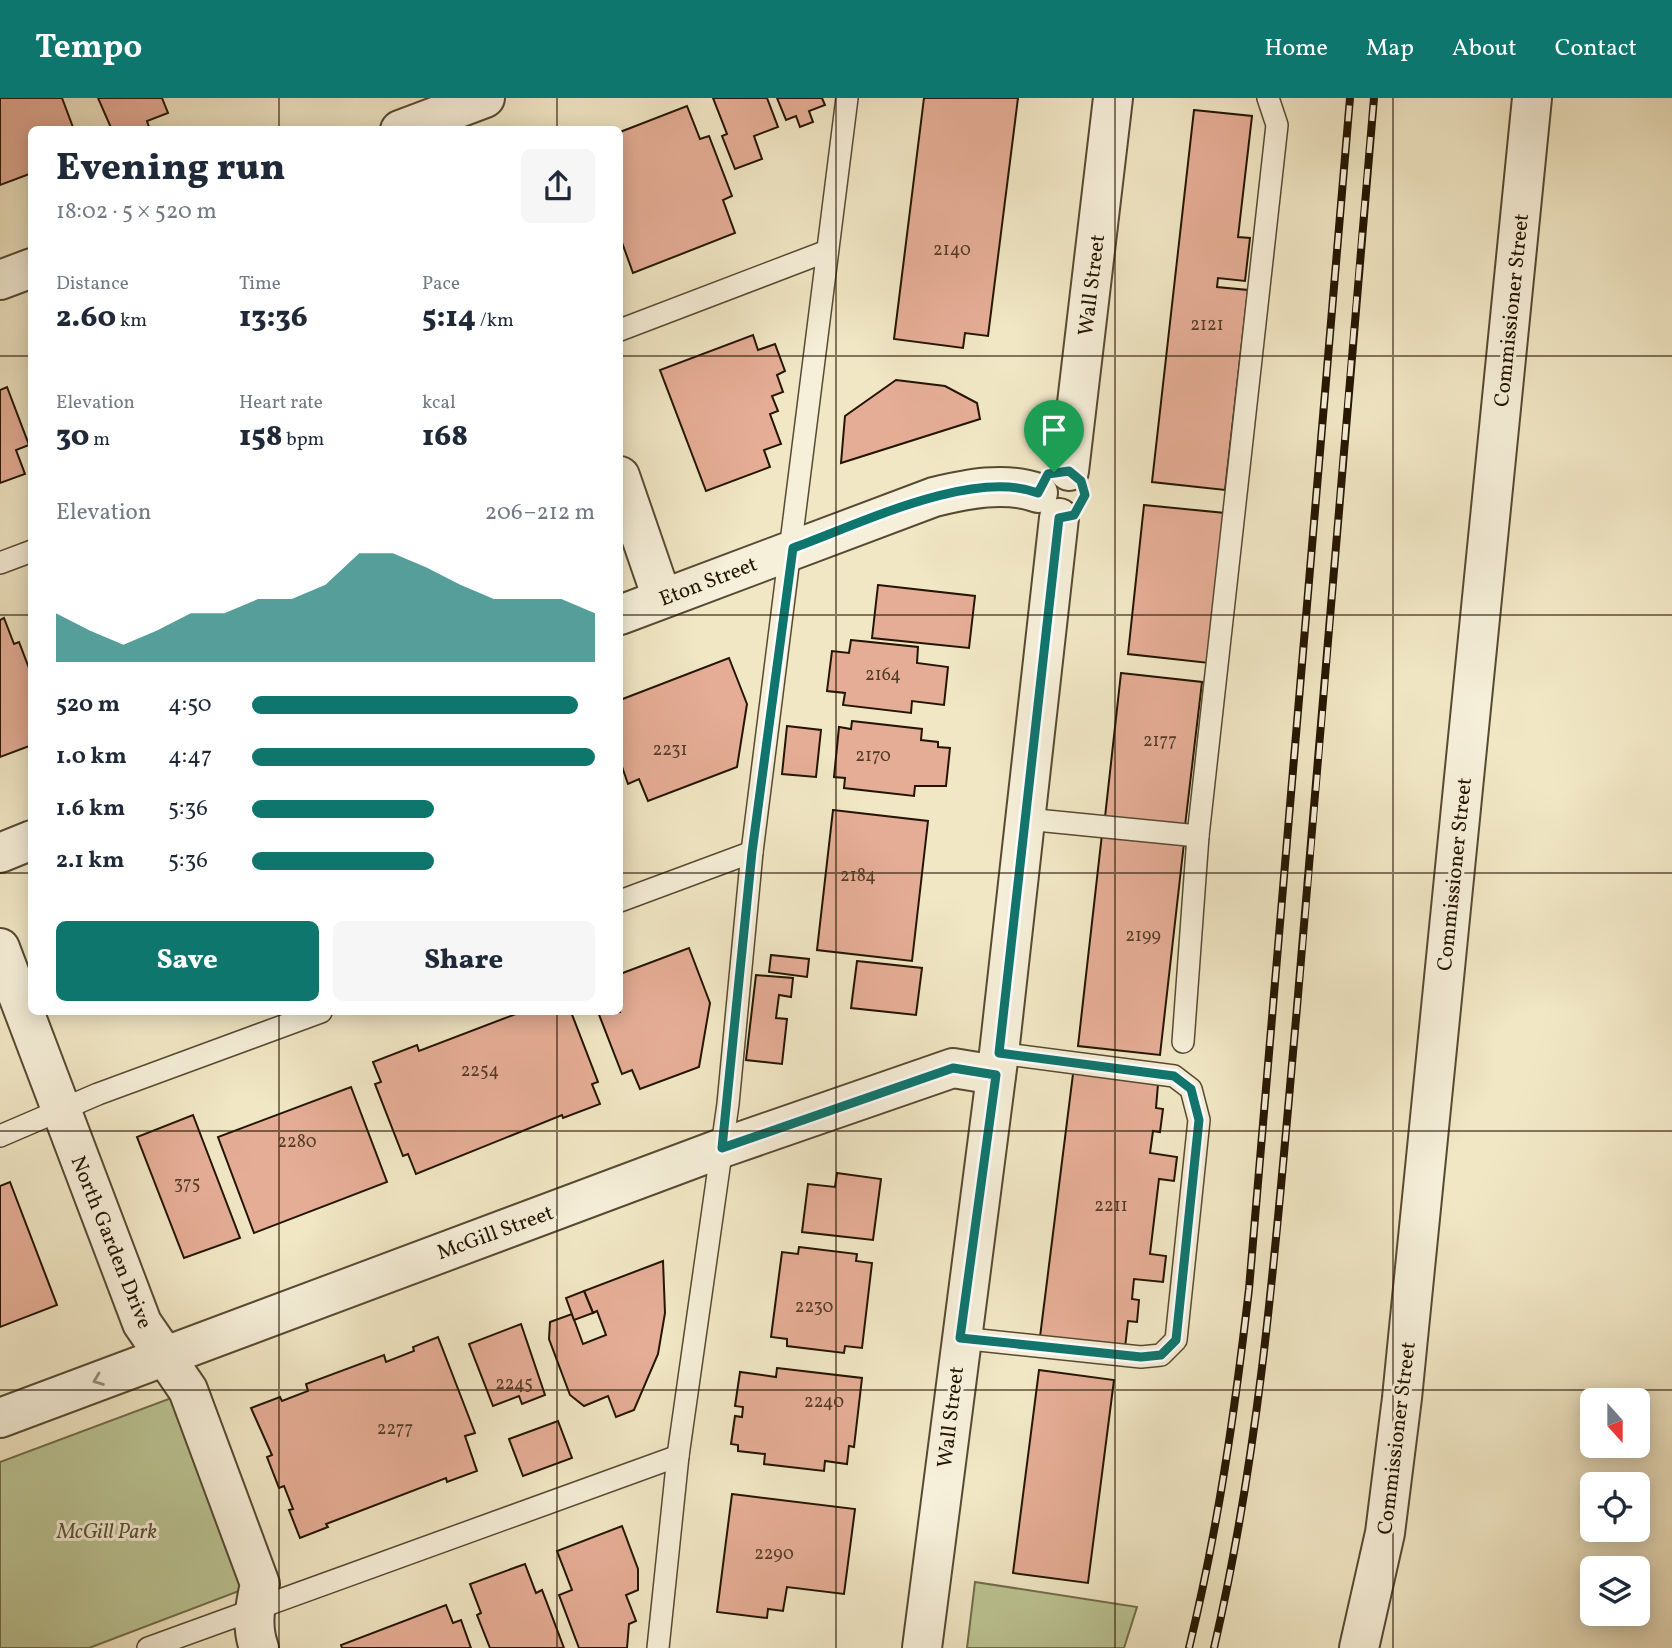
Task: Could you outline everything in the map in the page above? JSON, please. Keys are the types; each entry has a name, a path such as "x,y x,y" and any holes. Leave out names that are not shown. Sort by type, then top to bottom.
{"street":[{"name":"Wall Street","path":"922,1648 960,1338 998,1064 1026,818 1048,505 1074,515 1085,495 1081,481 1069,471 1113,98"},
{"name":"Commissioner Street","path":"1359,1648 1385,1534 1402,1398 1532,98"},
{"path":"414,126 485,106"},
{"path":"0,280 28,270"},
{"path":"623,485 662,598"},
{"name":"Eton Street","path":"623,614 934,497 972,488 1025,488 1048,505"},
{"path":"0,853 28,842"},
{"path":"0,860 0,870"},
{"name":"North Garden Drive","path":"0,948 142,1323 188,1391 260,1584 254,1609 254,1635 259,1648"},
{"name":"McGill Street","path":"0,1418 722,1148 953,1068 998,1064"}],"lane":[{"path":"658,1648 678,1456 722,1148 752,852 793,548 847,98"},
{"path":"1183,1042 1198,836 1277,125 1268,98"},
{"path":"623,329 827,251"},
{"path":"0,563 28,552"},
{"path":"1026,818 1198,836"},
{"path":"623,900 752,852"},
{"path":"0,1136 313,1015"},
{"path":"960,1338 1141,1357 1161,1355 1176,1340 1199,1120 1191,1089 1174,1076 998,1064"},
{"path":"148,1648 678,1456"}],"green space":[{"name":"McGill Park","path":"174,1397 247,1588 89,1648 0,1648 0,1462"},
{"path":"975,1582 1137,1607 1124,1648 967,1648"}],"building":[{"path":"0,98 62,98 72,126 28,126 28,174 0,185"},
{"path":"98,98 162,98 168,113 147,121 149,126 110,126"},
{"path":"713,98 767,98 778,127 754,136 762,159 735,169 722,136 727,134"},
{"path":"777,98 822,98 825,105 809,111 813,122 800,127 796,116 786,120"},
{"path":"924,98 1018,98 988,336 965,333 963,348 894,339"},
{"path":"687,106 700,139 709,136 732,196 723,200 735,233 633,273 623,245 623,131"},
{"path":"1194,110 1252,116 1238,237 1250,238 1245,281 1218,278 1217,287 1248,290 1225,490 1152,482"},
{"path":"753,335 758,350 775,344 785,371 777,375 783,392 772,396 778,411 770,414 781,444 764,450 770,467 706,491 660,370"},
{"path":"896,380 945,386 977,403 980,419 841,463 845,416"},
{"path":"7,387 28,445 16,450 25,474 0,483 0,390"},
{"path":"1144,505 1225,513 1209,663 1128,654"},
{"path":"878,585 975,596 969,648 872,638"},
{"path":"4,618 14,644 19,642 28,666 28,746 0,757 0,620"},
{"path":"851,640 918,647 917,663 948,667 944,705 912,701 911,713 843,705 845,693 827,691 832,651 849,653"},
{"path":"729,658 747,704 737,767 648,801 639,779 628,784 623,770 623,699"},
{"path":"1121,673 1202,682 1185,826 1105,817"},
{"path":"852,721 922,729 921,740 938,742 938,747 950,748 946,786 915,786 914,796 844,788 845,778 834,777 839,727 851,729"},
{"path":"787,726 821,730 816,777 782,774"},
{"path":"833,810 928,821 912,961 817,950"},
{"path":"1102,834 1184,843 1160,1055 1078,1046"},
{"path":"689,948 710,1003 699,1067 640,1089 632,1070 622,1074 599,1015 623,1015 623,973"},
{"path":"771,955 809,959 807,977 769,972"},
{"path":"857,961 922,968 916,1015 851,1008"},
{"path":"756,975 793,978 791,997 779,995 776,1018 787,1019 782,1064 746,1060"},
{"path":"513,1015 572,1015 598,1082 592,1084 600,1104 563,1118 562,1115 416,1174 408,1154 403,1156 375,1084 381,1082 373,1062 417,1045 419,1051"},
{"path":"1081,1067 1104,1070 1103,1077 1158,1084 1156,1108 1163,1109 1160,1132 1153,1131 1150,1153 1177,1157 1174,1181 1159,1179 1150,1254 1166,1256 1163,1282 1134,1279 1132,1299 1139,1300 1137,1322 1128,1321 1125,1348 1040,1337 1073,1074 1080,1074"},
{"path":"351,1087 387,1182 254,1233 218,1137"},
{"path":"193,1115 240,1238 184,1258 137,1137"},
{"path":"837,1173 881,1179 873,1240 802,1232 808,1184 835,1187"},
{"path":"10,1182 57,1305 0,1327 0,1186"},
{"path":"799,1247 857,1254 856,1261 872,1263 862,1348 845,1346 844,1353 787,1346 787,1339 771,1337 782,1252 798,1254"},
{"path":"663,1261 665,1313 658,1354 634,1410 616,1417 608,1396 584,1406 570,1395 549,1339 550,1322 572,1314 583,1344 606,1335 597,1311 593,1313 584,1291"},
{"path":"584,1291 593,1313 574,1320 566,1298"},
{"path":"521,1324 545,1395 522,1404 519,1396 493,1406 469,1344"},
{"path":"438,1337 475,1433 465,1436 477,1471 447,1482 446,1478 326,1524 328,1527 300,1538 289,1510 293,1509 284,1486 279,1488 267,1457 272,1455 251,1408 280,1397 282,1401 308,1391 306,1384 384,1355 386,1362 414,1351 413,1347"},
{"path":"777,1368 862,1378 854,1447 849,1446 847,1464 825,1461 824,1471 764,1464 765,1454 738,1451 738,1445 731,1444 735,1416 742,1417 743,1407 735,1406 740,1372 776,1377"},
{"path":"1039,1370 1114,1380 1088,1583 1013,1573"},
{"path":"558,1421 572,1458 523,1476 509,1439"},
{"path":"732,1494 855,1509 844,1594 787,1587 783,1611 768,1609 767,1618 717,1612"},
{"path":"622,1526 638,1569 638,1590 626,1595 636,1621 629,1624 627,1648 579,1648 559,1595 572,1590 557,1551"},
{"path":"525,1564 536,1593 542,1590 564,1648 490,1648 477,1615 481,1613 470,1584"},
{"path":"446,1605 453,1623 461,1620 471,1648 342,1648 341,1645"}],"railway":[{"path":"1189,1648 1225,1469 1249,1289 1350,98"},
{"path":"1214,1648 1244,1492 1266,1335 1306,904 1374,98"}],"route":[{"path":"1069,471 1075,475 1081,481 1085,495 1083,503 1074,515 1059,518 999,1053 1174,1076 1191,1089 1199,1120 1176,1340 1161,1355 1141,1357 960,1338 996,1075 953,1068 722,1148 752,852 793,548 934,497 972,488 1025,488 1038,493 1042,480 1054,472 1069,471"}]}
